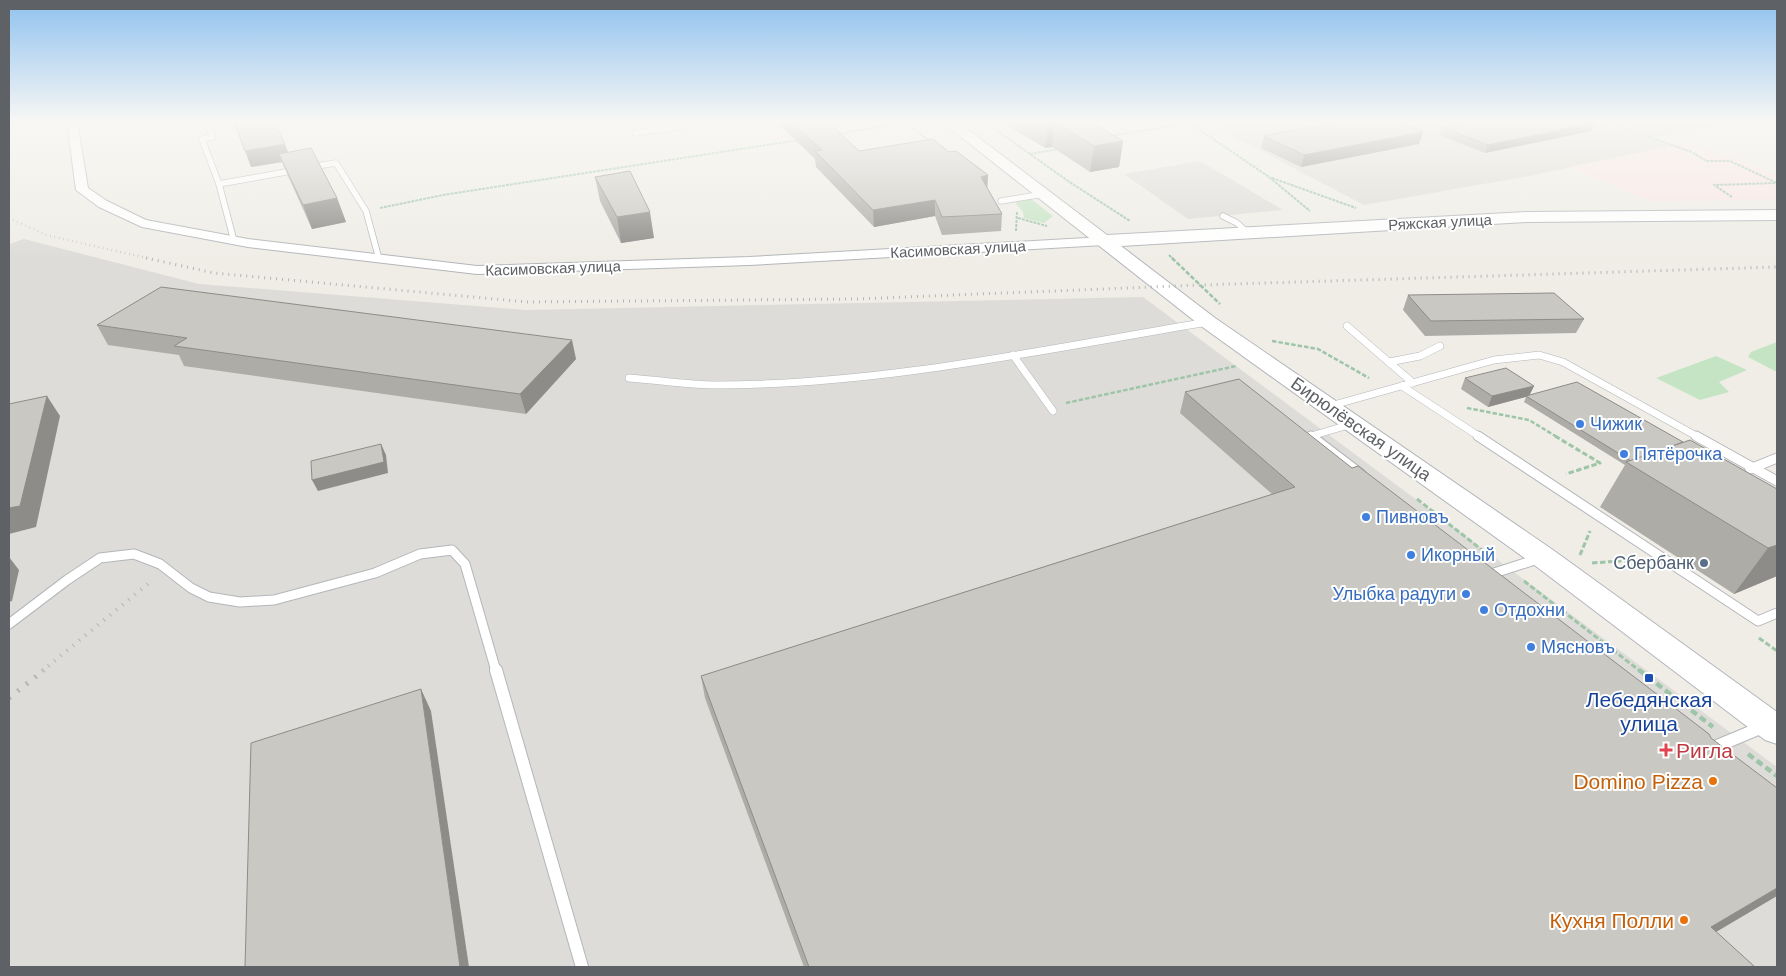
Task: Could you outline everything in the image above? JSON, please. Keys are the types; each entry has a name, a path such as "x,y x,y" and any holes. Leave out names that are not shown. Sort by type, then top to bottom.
{"street":[{"name":"Касимовская улица","path":"79,168 82,190 103,204 142,223 234,241 477,270 748,261 1104,241"},
{"name":"Бирюлёвская улица","path":"1009,168 1208,322 1543,557 1773,727"},
{"name":"Ряжская улица","path":"1104,241 1527,217 1769,215"}],"lane":[{"path":"213,168 234,241"},
{"path":"219,184 307,168"},
{"path":"339,168 366,211 379,259"},
{"path":"1004,201 1044,194"},
{"path":"1223,216 1237,223 1248,233"},
{"path":"629,378 714,385 789,383 904,373 1208,322"},
{"path":"1347,326 1413,383"},
{"path":"1389,362 1420,356 1440,346"},
{"path":"1013,355 1051,409"},
{"path":"1330,406 1494,360 1539,356 1563,362 1748,469 1777,481"},
{"path":"1402,386 1758,621 1777,613"},
{"path":"1354,424 1311,436 1366,478"},
{"path":"1748,469 1777,458"},
{"path":"9,624 66,580 100,558 134,554 160,564 191,588 209,598 240,602 274,600 375,574 420,554 452,550 465,564 582,967"},
{"path":"1491,574 1543,557"},
{"path":"1698,754 1773,727"}],"path":[{"path":"366,211 444,195 620,168"},
{"path":"1255,168 1316,216"},
{"path":"1744,168 1777,183"},
{"path":"1269,177 1359,209"},
{"path":"1769,215 1714,185 1777,183"},
{"path":"1004,201 1018,212 1014,234"},
{"path":"1018,218 1047,226"},
{"path":"1051,409 1242,365 1234,359"},
{"path":"1462,408 1528,420 1600,463 1546,480"},
{"path":"1414,496 1777,776"},
{"path":"1579,556 1593,525"},
{"path":"1585,563 1641,559"}],"shaded area":[{"path":"1162,168 1211,168 1283,210 1188,219 1124,174"},
{"path":"1292,168 1569,168 1529,176 1364,205"},
{"path":"1571,168 1758,168 1777,175 1777,200 1650,201"},
{"path":"24,239 199,284 526,310 1143,297 1777,767 1777,967 9,967 9,244"}],"green space":[{"path":"1031,199 1053,216 1044,223 1024,218 1023,212 1015,202"},
{"path":"1777,342 1777,372 1748,357 1751,352"},
{"path":"1716,356 1747,370 1719,382 1729,392 1700,400 1656,378"}],"building":[{"path":"285,168 321,168 337,198 303,205"},
{"path":"831,168 978,168 988,175 981,177 1002,214 942,217 935,200 873,210"},
{"path":"630,171 650,212 617,217 595,177"},
{"path":"161,287 572,340 520,394 174,346 187,338 97,325"},
{"path":"1554,293 1584,319 1431,321 1408,295"},
{"path":"1506,368 1534,386 1492,396 1465,378"},
{"path":"1239,379 1352,468 1358,466 1777,788 1777,888 1711,927 1755,967 809,967 701,676 1295,487 1185,392"},
{"path":"1577,382 1683,442 1631,461 1526,396"},
{"path":"47,396 20,506 9,508 9,404"},
{"path":"1690,440 1777,489 1777,545 1768,548 1626,462"},
{"path":"381,444 384,462 312,480 311,461"},
{"path":"421,689 460,967 245,967 251,743"}],"railway":[{"path":"9,218 46,235 151,259"},
{"path":"146,258 214,273 527,302 856,299 1201,285 1777,267"},
{"path":"42,671 149,583"},
{"path":"9,698 44,670"}],"place":[{"name":"Чижик","path":"1580,424"},
{"name":"Пятёрочка","path":"1624,454"},
{"name":"Пивновъ","path":"1366,517"},
{"name":"Икорный","path":"1411,555"},
{"name":"Сбербанк","path":"1704,563"},
{"name":"Улыбка радуги","path":"1466,594"},
{"name":"Отдохни","path":"1484,610"},
{"name":"Мясновъ","path":"1531,647"},
{"name":"Лебедянская улица","path":"1649,678"},
{"name":"Ригла","path":"1666,750"},
{"name":"Domino Pizza","path":"1713,781"},
{"name":"Кухня Полли","path":"1684,920"}]}
